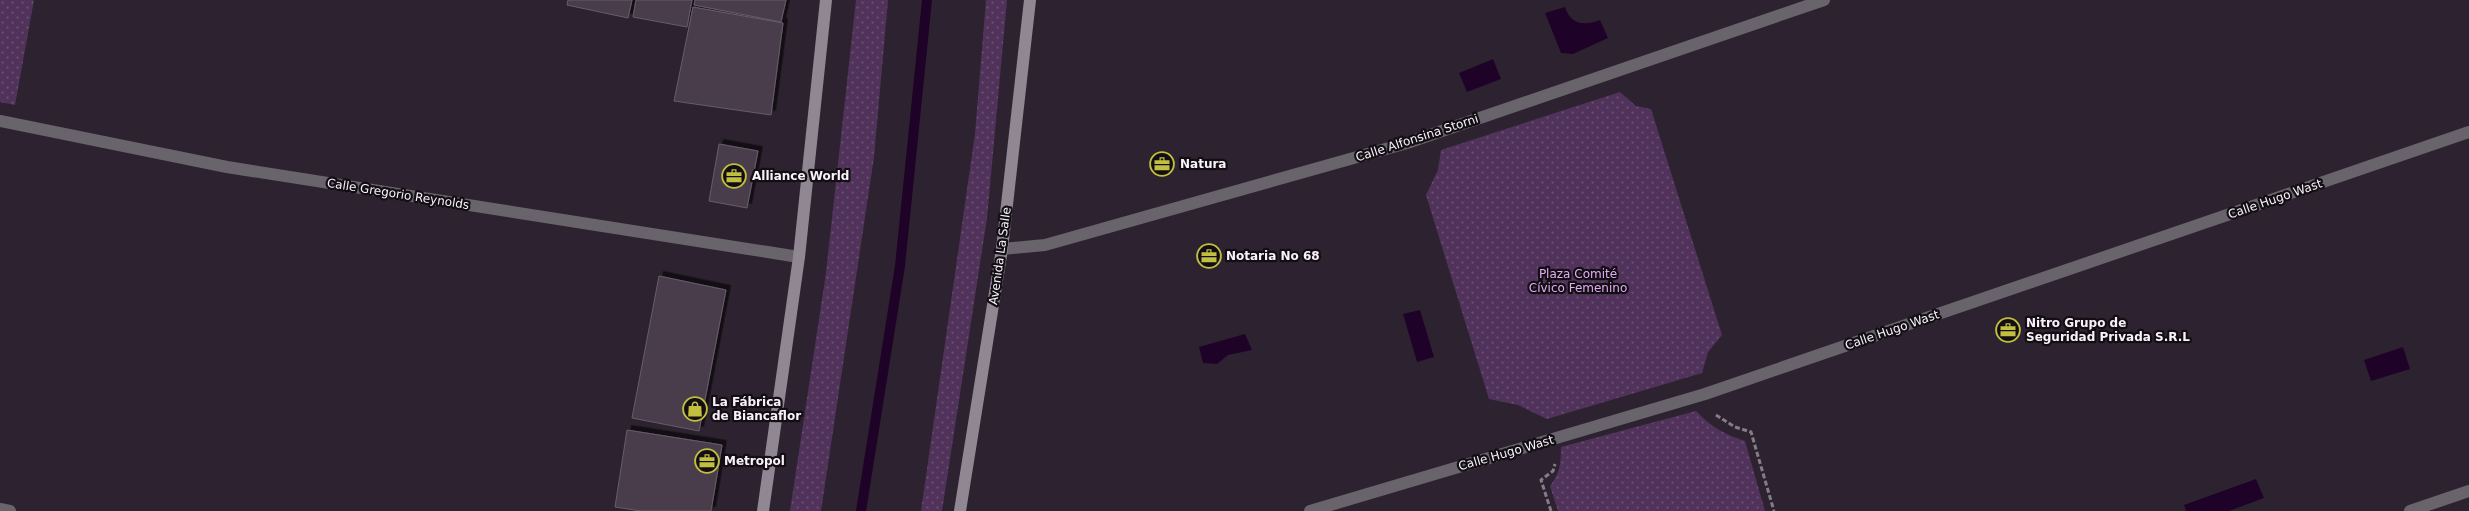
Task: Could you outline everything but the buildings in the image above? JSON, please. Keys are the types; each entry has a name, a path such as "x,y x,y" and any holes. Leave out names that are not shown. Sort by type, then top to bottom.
{"main road":[{"path":"763,511 799,257 826,0"},
{"name":"Avenida La Salle","path":"960,511 1002,249 1030,0"}],"street":[{"name":"Calle Alfonsina Storni","path":"1002,249 1045,245 1407,143 1824,0"},
{"name":"Calle Gregorio Reynolds","path":"0,121 227,167 799,257"},
{"name":"Calle Hugo Wast","path":"1310,511 1705,394 2469,132"},
{"path":"2410,511 2469,491"},
{"path":"0,509 10,511"}],"path":[{"path":"1705,394 1710,408 1718,417 1735,427 1751,432 1774,511"},
{"path":"1551,511 1541,480 1553,471 1556,462 1552,440"}],"green space":[{"path":"0,0 34,0 15,105 0,102"},
{"path":"856,0 888,0 874,157 821,511 790,511 826,273"},
{"path":"986,0 1007,0 987,218 942,511 921,511 975,134"},
{"name":"Plaza Comité Cívico Femenino","path":"1620,92 1636,106 1651,109 1722,335 1708,352 1702,373 1547,419 1518,405 1489,399 1426,195 1438,170 1441,150"},
{"path":"1696,411 1718,429 1745,441 1765,511 1558,511 1550,486 1559,468 1561,447"}],"shaded area":[{"path":"1565,7 1574,21 1589,23 1600,20 1608,38 1573,54 1561,53 1545,13"},
{"path":"1493,59 1501,79 1467,92 1459,73"},
{"path":"1420,310 1434,357 1417,362 1403,314"},
{"path":"1245,334 1252,350 1228,355 1217,364 1203,363 1199,347"},
{"path":"2403,347 2410,369 2371,381 2364,360"},
{"path":"2256,479 2264,498 2229,511 2186,511 2184,505"}],"waterway":[{"path":"861,511 900,266 927,0"}],"place":[{"name":"Natura","path":"1162,164"},
{"name":"Alliance World","path":"734,176"},
{"name":"Notaria No 68","path":"1209,256"},
{"name":"Nitro Grupo de Seguridad Privada S.R.L","path":"2008,330"},
{"name":"La Fábrica de Biancaflor","path":"695,409"},
{"name":"Metropol","path":"707,461"}]}
